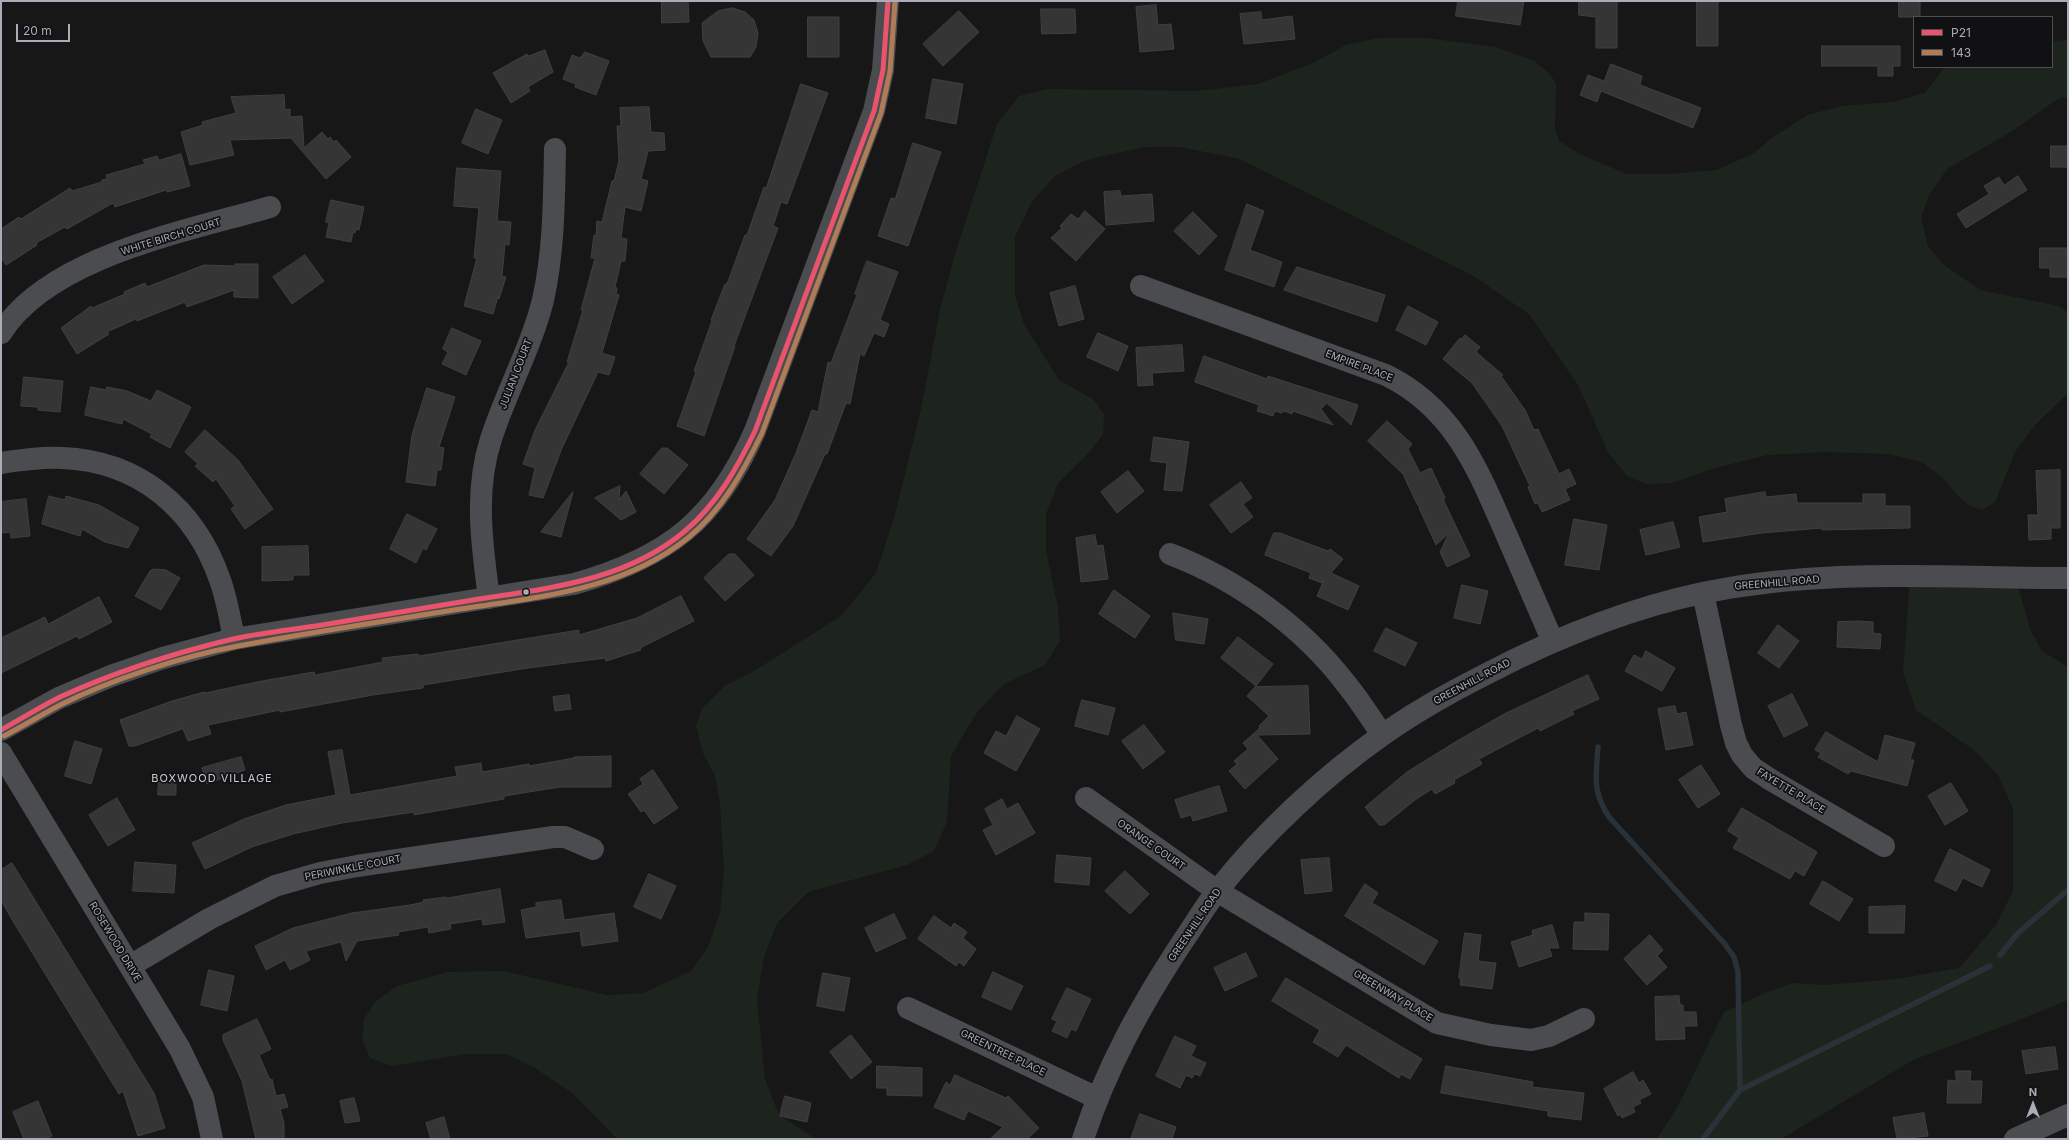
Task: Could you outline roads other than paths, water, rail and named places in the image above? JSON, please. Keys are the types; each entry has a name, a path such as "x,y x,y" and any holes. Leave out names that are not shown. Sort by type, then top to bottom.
{"street":[{"path":"1,730 58,698 111,676 163,658 234,639 489,598 587,580 605,575 656,553 698,519 734,474 755,431 874,110 883,70 888,1"},
{"name":"JULIAN COURT","path":"489,598 480,522 485,464 491,439 530,341 542,301 551,250 556,149"},
{"name":"WHITE BIRCH COURT","path":"1,333 19,311 36,296 60,280 93,263 135,246 270,207"},
{"name":"EMPIRE PLACE","path":"1141,286 1386,375 1407,387 1431,406 1452,428 1479,472 1553,642"},
{"path":"1,463 34,458 88,460 130,475 157,490 177,506 190,522 211,558 224,594 234,639"},
{"path":"1170,554 1202,567 1233,585 1291,626 1317,650 1347,684 1382,734"},
{"name":"GREENHILL ROAD","path":"1083,1139 1097,1098 1132,1022 1217,891 1260,843 1298,805 1343,765 1382,734 1471,681 1553,642 1628,613 1703,593 1735,587 1801,579 1890,577 2068,578"},
{"name":"FAYETTE PLACE","path":"1703,593 1731,726 1736,743 1742,755 1753,768 1771,780 1884,846"},
{"name":"ROSEWOOD DRIVE","path":"1,753 180,1049 203,1098 212,1139"},
{"name":"ORANGE COURT","path":"1086,798 1217,891"},
{"name":"PERIWINKLE COURT","path":"130,966 209,919 251,897 275,886 320,873 553,837 565,837 593,849"},
{"name":"GREENWAY PLACE","path":"1217,891 1437,1023 1491,1035 1531,1040 1549,1036 1584,1019"},
{"name":"GREENTREE PLACE","path":"908,1008 1097,1098"},
{"path":"2015,1139 2068,1115"}],"waterway":[{"path":"1598,747 1596,784 1600,799 1609,817 1724,943 1734,957 1738,972 1740,1090"},
{"path":"2000,955 2018,933 2068,890"},
{"path":"1703,1139 1740,1090 1990,966"}],"district":[{"name":"BOXWOOD VILLAGE","path":"212,779"}]}
